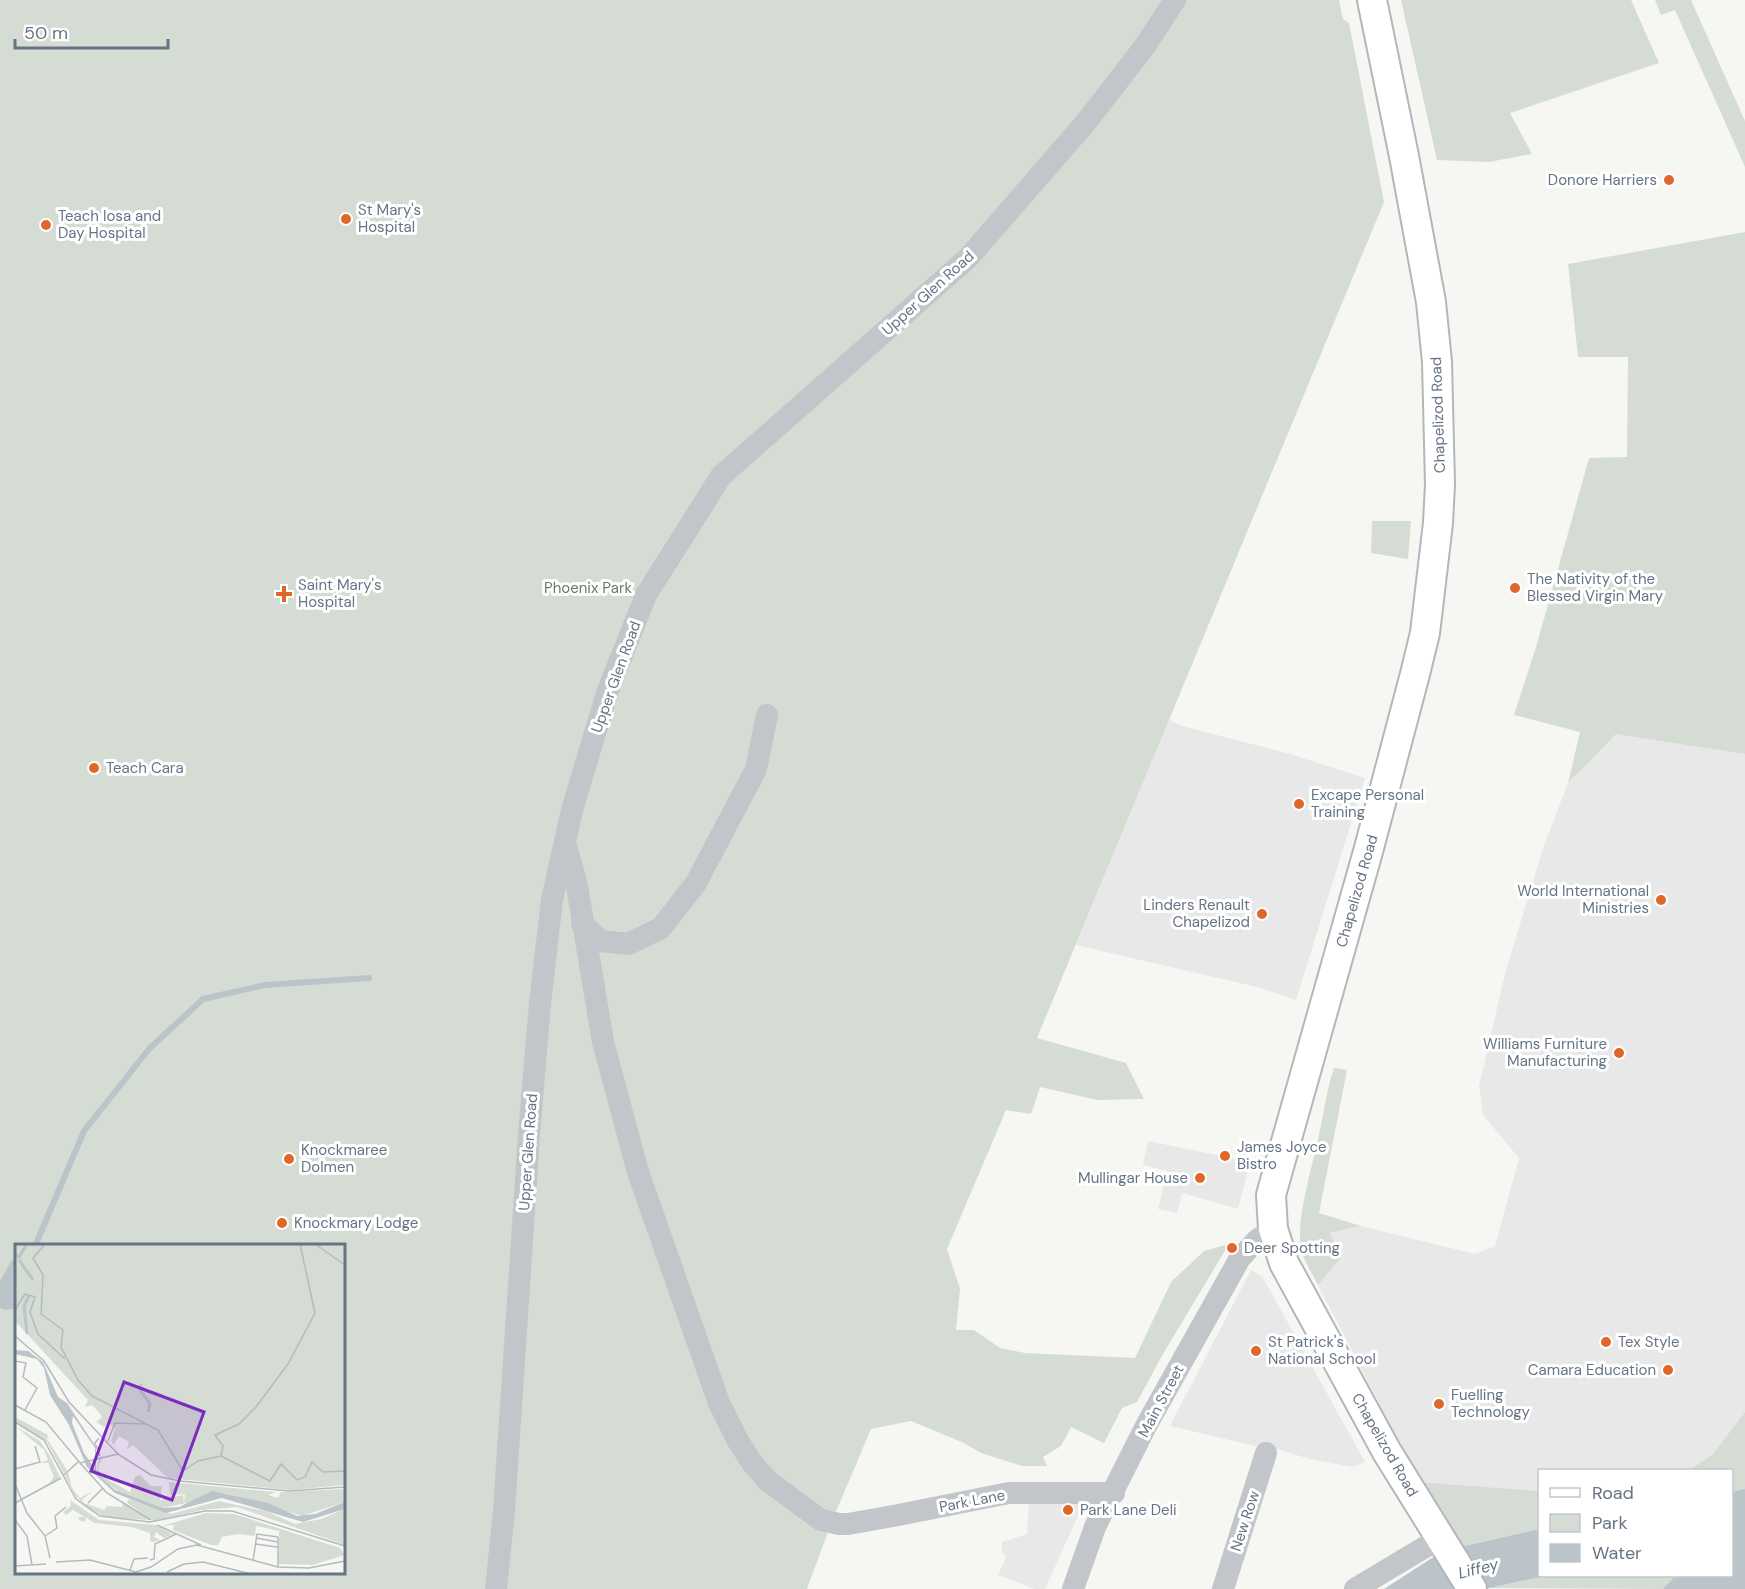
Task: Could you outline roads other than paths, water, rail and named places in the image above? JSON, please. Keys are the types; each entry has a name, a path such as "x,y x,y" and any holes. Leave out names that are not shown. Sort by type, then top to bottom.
{"main road":[{"name":"Chapelizod Road","path":"1372,0 1431,302 1438,374 1440,484 1438,524 1432,582 1420,654 1369,848 1270,1195 1273,1229 1284,1263 1387,1452 1472,1589"}],"street":[{"name":"Upper Glen Road","path":"496,1589 504,1511 529,1135 540,1003 552,900 572,810 608,690 646,595 721,476 968,258 1087,121 1145,46 1175,0"},
{"path":"565,842 577,886 582,924 601,941 628,944 661,928 696,883 756,769 767,715"},
{"name":"Park Lane","path":"582,924 603,1042 638,1172 719,1403 738,1441 768,1481 821,1520 848,1524 1010,1493 1114,1493"},
{"name":"Main Street","path":"1073,1589 1095,1527 1148,1424 1240,1258 1257,1240 1273,1229"},
{"name":"New Row","path":"1223,1589 1266,1453"},
{"path":"1355,1589 1443,1542"}],"water":[{"path":"12,1260 15,1260 15,1308 5,1310 0,1308 0,1281"},
{"path":"1745,1489 1745,1589 1663,1589 1674,1577 1733,1577 1733,1492"},
{"name":"Liffey","path":"1538,1529 1538,1577 1540,1577 1485,1589 1384,1589 1432,1558 1464,1546"}],"waterway":[{"path":"36,1244 84,1131 149,1049 203,999 265,985 369,978"}],"place":[{"name":"Donore Harriers","path":"1669,180"},
{"name":"St Mary's Hospital","path":"346,219"},
{"name":"Teach Iosa and Day Hospital","path":"46,225"},
{"name":"The Nativity of the Blessed Virgin Mary","path":"1515,588"},
{"name":"Saint Mary's Hospital","path":"284,594"},
{"name":"Teach Cara","path":"94,768"},
{"name":"Excape Personal Training","path":"1299,804"},
{"name":"World International Ministries","path":"1661,900"},
{"name":"Linders Renault Chapelizod","path":"1262,914"},
{"name":"Williams Furniture Manufacturing","path":"1619,1053"},
{"name":"James Joyce Bistro","path":"1225,1156"},
{"name":"Knockmaree Dolmen","path":"289,1159"},
{"name":"Mullingar House","path":"1200,1178"},
{"name":"Knockmary Lodge","path":"282,1223"},
{"name":"Deer Spotting","path":"1232,1248"},
{"name":"Tex Style","path":"1606,1342"},
{"name":"St Patrick's National School","path":"1256,1351"},
{"name":"Camara Education","path":"1668,1370"},
{"name":"Fuelling Technology","path":"1439,1404"},
{"name":"Park Lane Deli","path":"1068,1510"}],"park label":[{"name":"Phoenix Park","path":"588,588"}]}
